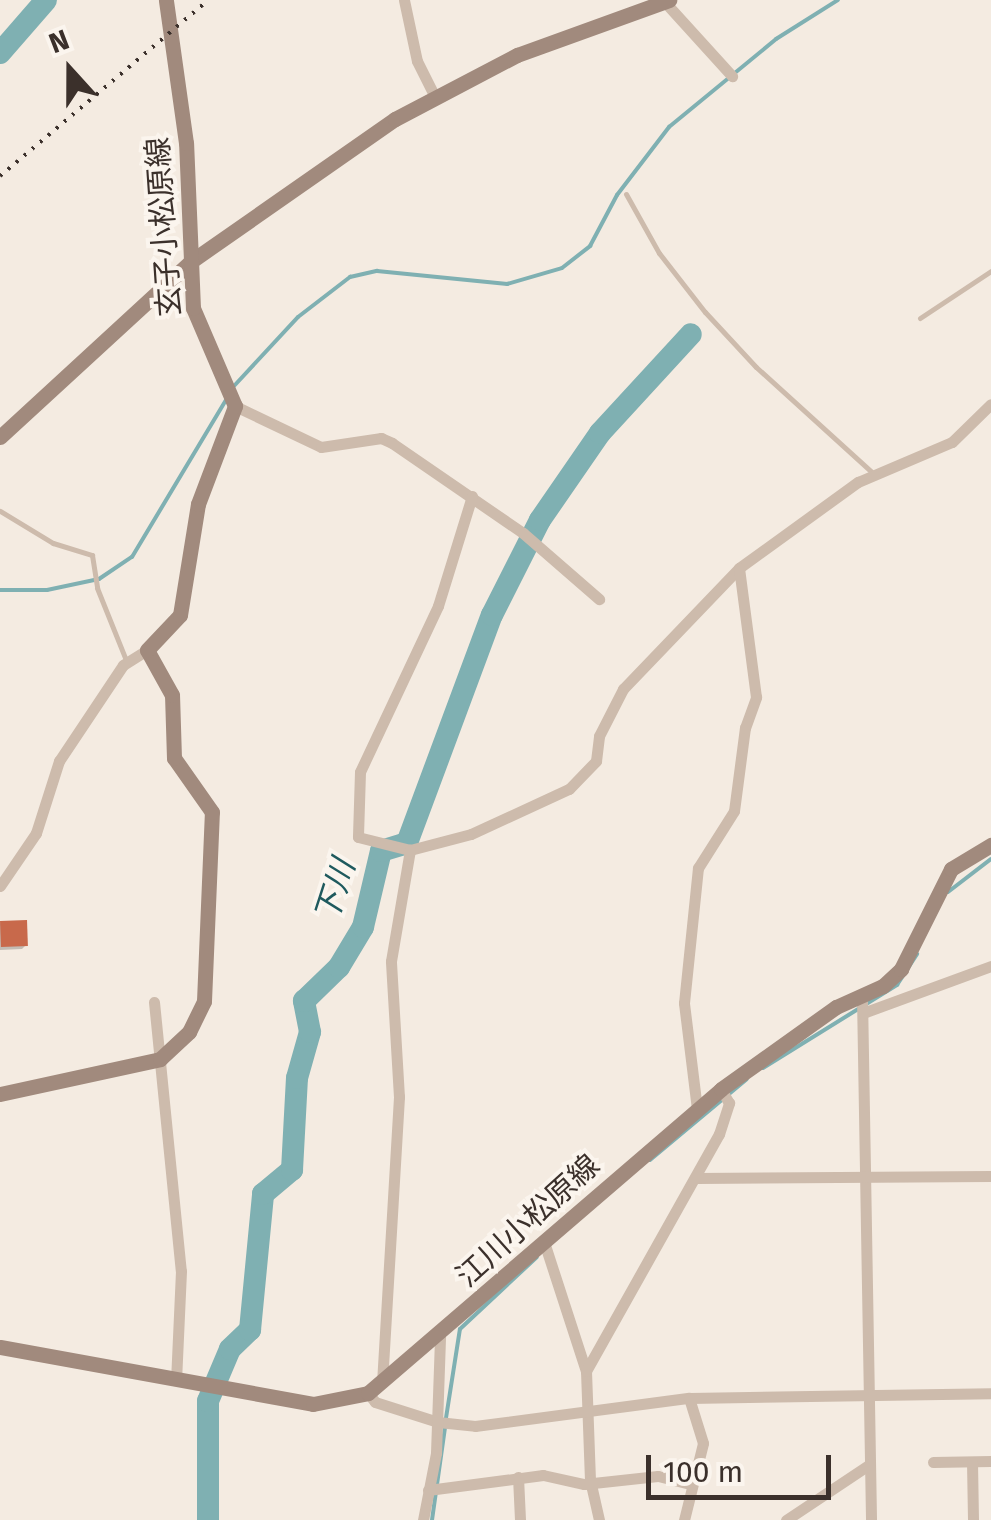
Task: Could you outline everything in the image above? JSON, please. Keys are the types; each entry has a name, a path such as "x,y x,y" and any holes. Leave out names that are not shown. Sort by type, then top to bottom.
{"main road":[{"name":"玄子小松原線","path":"166,0 186,143 190,262 202,342 234,406"},
{"path":"0,437 190,262 435,97 516,55 666,1"},
{"path":"0,1094 160,1059 189,1032 204,1002 212,812 174,758 172,695 147,650 180,615 198,504 234,406"},
{"name":"江川小松原線","path":"0,1347 313,1404 368,1393 440,1336 721,1089 810,1024 862,1005 900,969 951,869 991,844"}],"street":[{"path":"404,0 417,61 435,97"},
{"path":"666,1 732,76"},
{"path":"472,496 438,606 360,772 358,837 410,850 488,828 568,790 596,761 599,736 622,688 740,568 824,502 952,442 991,404"},
{"path":"234,406 321,447 381,438 472,496 599,599"},
{"path":"697,1109 684,1003 698,868 734,811 745,728 756,697 740,568"},
{"path":"0,886 36,833 59,760 127,662 147,650"},
{"path":"382,1384 399,1097 391,960 410,850"},
{"path":"872,1520 862,1005 991,966"},
{"path":"154,1002 181,1271 176,1380"},
{"path":"586,1371 697,1178 729,1103 721,1089"},
{"path":"697,1178 991,1176"},
{"path":"544,1242 586,1371 590,1480 599,1520"},
{"path":"423,1520 438,1422 440,1336"},
{"path":"368,1393 375,1402 438,1422 475,1426 689,1398 991,1392"},
{"path":"684,1520 702,1443 689,1398"},
{"path":"934,1462 991,1462"},
{"path":"972,1462 973,1520"},
{"path":"786,1520 870,1464"},
{"path":"428,1490 518,1477 590,1480 658,1476 691,1484"},
{"path":"518,1477 520,1520"}],"lane":[{"path":"626,194 659,253 705,312 756,367 875,475"},
{"path":"920,318 991,271"},
{"path":"0,511 54,543 92,555 97,588 127,662"}],"building":[{"path":"27,920 28,946 1,947 0,921"}],"waterway":[{"path":"0,53 46,0"},
{"path":"234,386 298,317 350,277 377,271 507,284 562,268 590,246 617,195 669,127 776,39 838,0"},
{"name":"下川","path":"208,1520 208,1401 230,1349 250,1330 263,1194 292,1170 297,1078 310,1032 304,1001 339,967 363,927 381,851 407,843 492,615 540,520 600,433 691,334"},
{"path":"0,590 47,590 99,579 132,557 227,398"},
{"path":"948,892 991,859"},
{"path":"763,1068 897,985 917,954"},
{"path":"650,1160 747,1079"},
{"path":"446,1418 460,1329 537,1257"},
{"path":"432,1520 445,1427"}],"railway":[{"path":"0,176 208,0"}]}
